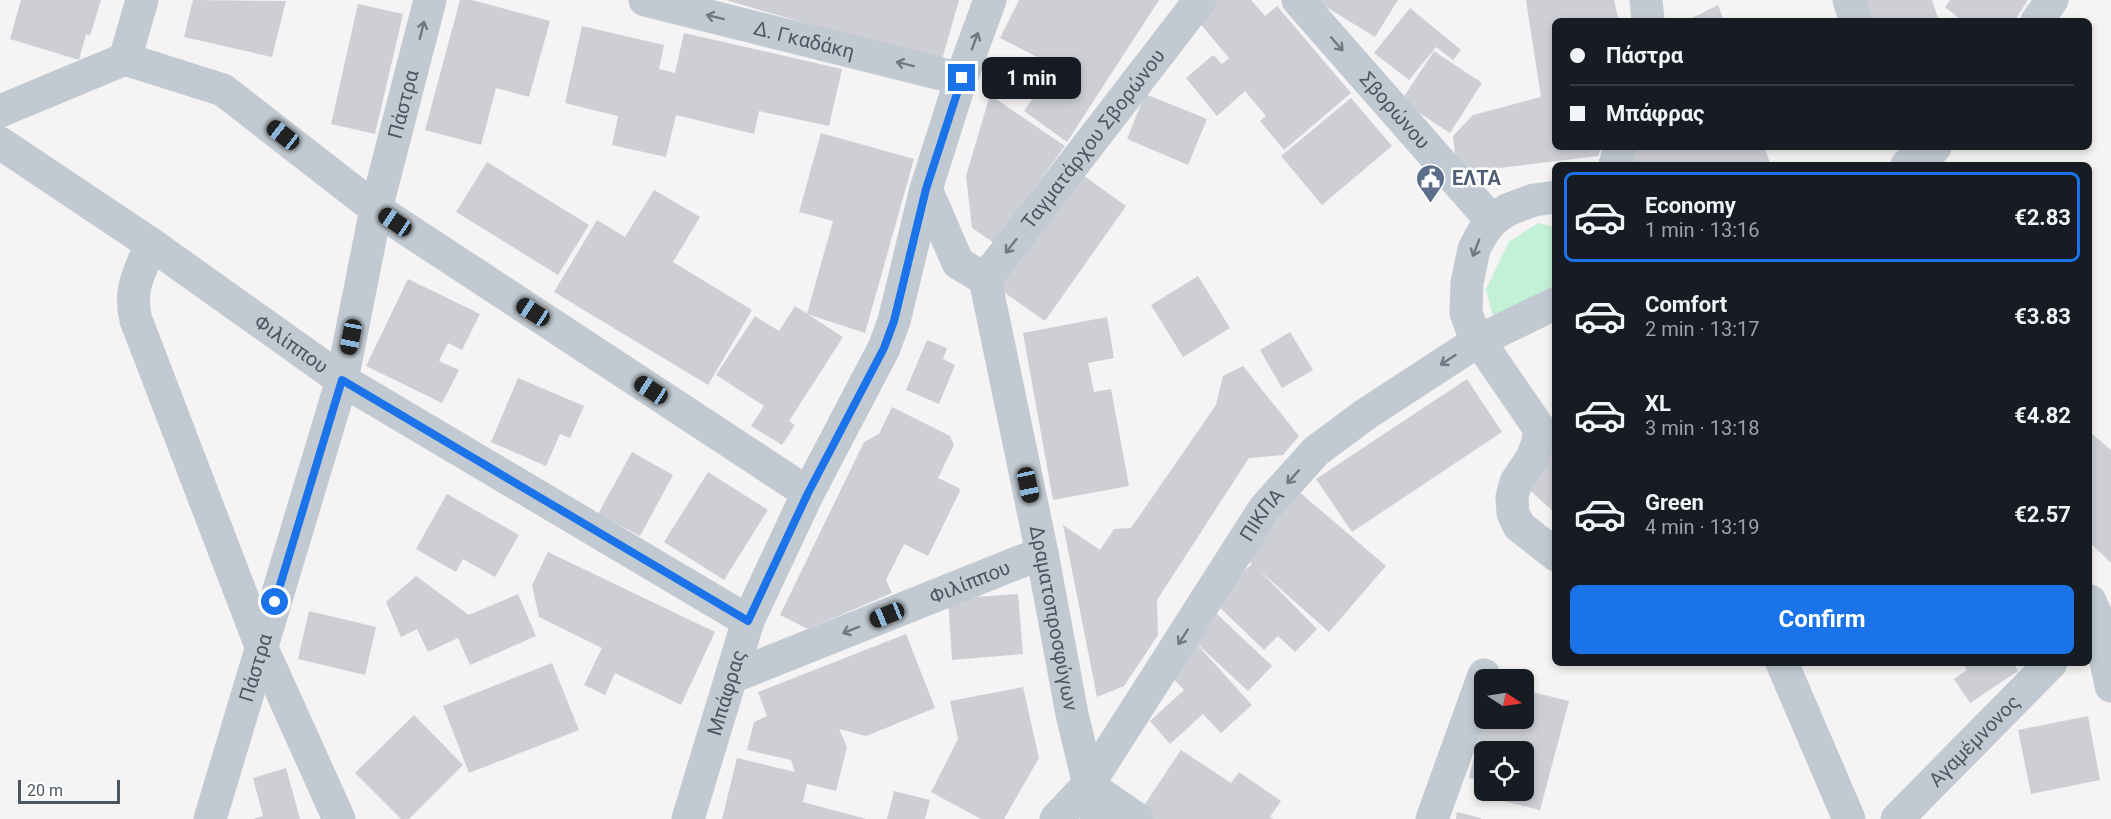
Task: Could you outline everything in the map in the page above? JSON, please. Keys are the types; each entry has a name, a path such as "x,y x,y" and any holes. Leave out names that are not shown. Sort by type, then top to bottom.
{"street":[{"path":"125,59 142,0"},
{"name":"Πάστρα","path":"210,819 342,380 376,209 430,0"},
{"name":"Δ. Γκαδάκη","path":"645,0 962,78"},
{"name":"Μπάφρας","path":"688,819 748,621 808,493 884,348 894,321 926,189 990,0"},
{"name":"Ταγματάρχου Σβορώνου","path":"985,279 1200,0"},
{"name":"Σβορώνου","path":"1298,0 1492,221"},
{"path":"1646,0 1648,18"},
{"path":"1850,0 1855,18"},
{"path":"2039,18 2052,0"},
{"path":"0,111 125,59 223,90 376,209 808,493"},
{"name":"Φιλίππου","path":"0,143 151,244 342,380 748,621"},
{"path":"1913,162 1932,150"},
{"path":"926,189 958,263 985,279"},
{"path":"1552,198 1534,200 1507,210 1492,221 1482,234 1474,249 1467,283 1466,313 1478,341 1539,428 1538,442 1532,458 1516,482 1512,497 1513,513 1519,526 1552,552"},
{"path":"151,244 132,292 132,306 261,646 339,819"},
{"name":"Δραματοπροσφύγων","path":"985,279 1042,553 1072,714 1096,819"},
{"name":"ΠΙΚΠΑ","path":"1056,819 1088,785 1270,502 1316,451 1366,414 1478,341 1552,305"},
{"name":"Φιλίππου","path":"732,677 1042,553"},
{"path":"2097,611 2111,686"},
{"path":"1783,666 1849,819"},
{"name":"Αγαμέμνονος","path":"1897,819 2048,666"},
{"path":"1432,819 1474,703"},
{"path":"1088,785 1137,819"}],"green space":[{"path":"1538,223 1552,226 1552,287 1493,317 1486,289 1509,242"}],"building":[{"path":"21,0 101,0 90,36 86,34 79,60 10,39"},
{"path":"193,0 286,1 272,57 184,37"},
{"path":"460,0 472,0 550,21 529,97 496,88 481,145 425,130"},
{"path":"726,0 959,0 941,63"},
{"path":"1019,0 1159,0 1067,142 1024,111 1055,66 1000,38"},
{"path":"1211,0 1251,0 1265,16 1277,6 1351,93 1284,150 1260,121 1266,116 1245,91 1217,116 1186,78 1213,55 1222,64 1229,58 1193,15"},
{"path":"1315,0 1398,0 1375,37"},
{"path":"1526,0 1614,0 1618,18 1552,18 1552,150 1600,150 1598,156 1457,173 1453,136 1473,115 1541,97"},
{"path":"1866,0 1932,0 1938,18 1871,18"},
{"path":"1950,0 2028,0 2016,18 1958,18 1945,7"},
{"path":"358,4 403,14 375,134 331,124"},
{"path":"1718,5 1723,18 1692,18"},
{"path":"1410,8 1461,50 1453,60 1436,47 1409,80 1374,53"},
{"path":"582,26 664,45 659,69 675,73 684,33 842,69 829,126 759,111 754,134 676,115 666,157 612,145 618,116 565,103"},
{"path":"1434,51 1482,83 1450,133 1401,101"},
{"path":"1145,94 1207,119 1188,165 1127,139"},
{"path":"990,95 1065,146 994,243 972,228 966,176"},
{"path":"1351,98 1392,146 1322,205 1281,156"},
{"path":"821,133 914,159 865,333 807,314 833,221 799,212"},
{"path":"1629,150 1765,150 1770,162 1629,162"},
{"path":"487,162 589,225 558,275 456,212"},
{"path":"1080,173 1126,206 1045,321 998,288"},
{"path":"654,190 700,217 673,262 752,310 708,385 554,292 597,220 625,237"},
{"path":"1198,276 1230,328 1183,357 1151,305"},
{"path":"408,279 480,314 462,350 448,343 439,361 459,370 442,403 366,366"},
{"path":"795,306 843,337 789,421 795,425 782,445 751,426 764,406 716,375 755,316 779,331"},
{"path":"1107,317 1114,358 1088,363 1094,392 1111,389 1129,486 1053,500 1023,333"},
{"path":"1290,332 1313,370 1282,388 1260,350"},
{"path":"927,340 947,348 943,359 955,365 939,404 906,390"},
{"path":"1243,366 1299,436 1283,455 1249,458 1157,600 1158,635 1124,686 1097,697 1063,525 1100,550 1114,529 1131,528 1216,405 1223,376"},
{"path":"518,378 584,406 570,438 560,434 546,466 491,442"},
{"path":"1467,379 1502,432 1352,532 1316,479"},
{"path":"892,407 950,436 954,445 938,478 959,488 960,491 928,556 904,544 886,580 892,593 808,629 780,615 864,442 879,434"},
{"path":"2092,434 2111,450 2111,563 2092,545"},
{"path":"1552,450 1552,510 1522,483"},
{"path":"632,452 673,475 640,536 598,514"},
{"path":"708,472 768,510 724,580 664,542"},
{"path":"1297,490 1386,566 1329,632 1258,569 1317,629 1295,652 1278,636 1264,650 1212,600 1252,564 1241,555"},
{"path":"447,494 519,535 495,577 463,559 456,572 416,549"},
{"path":"548,552 715,632 681,705 615,673 605,695 584,685 602,648 539,617 532,585"},
{"path":"416,576 469,615 518,594 536,636 470,665 458,638 428,652 417,629 401,637 386,602"},
{"path":"1018,594 1023,654 952,660 948,599"},
{"path":"309,611 376,627 365,675 298,659"},
{"path":"1216,613 1272,666 1248,691 1192,639"},
{"path":"906,634 935,708 866,736 839,729 847,747 836,791 807,784 803,802 866,819 722,819 737,758 795,772 791,760 747,750 754,722 767,716 758,692"},
{"path":"1193,640 1252,705 1221,733 1203,714 1170,744 1150,721 1184,690 1163,668"},
{"path":"552,663 579,730 469,773 443,706"},
{"path":"1965,666 2015,666 2018,671 1970,703 1954,679 1967,670"},
{"path":"1023,687 1039,758 1004,819 981,819 931,792 958,739 950,701"},
{"path":"1534,692 1569,701 1540,810 1503,801 1534,801 1534,741 1478,741 1481,729 1534,729"},
{"path":"414,715 463,765 409,819 401,819 355,773"},
{"path":"2088,716 2100,780 2031,794 2018,730"},
{"path":"1181,750 1231,783 1239,772 1281,801 1270,817 1273,819 1154,819 1141,810"},
{"path":"1474,758 1474,779 1469,778"},
{"path":"286,768 300,819 253,819 263,816 253,778"},
{"path":"894,791 930,800 925,819 887,819"},
{"path":"1457,812 1481,818 1481,819 1456,819"}],"place":[{"name":"ΕΛΤΑ","path":"1431,204"}],"route":[{"path":"275,602 342,380 748,621 808,493 884,348 894,321 926,189 962,78"}]}
